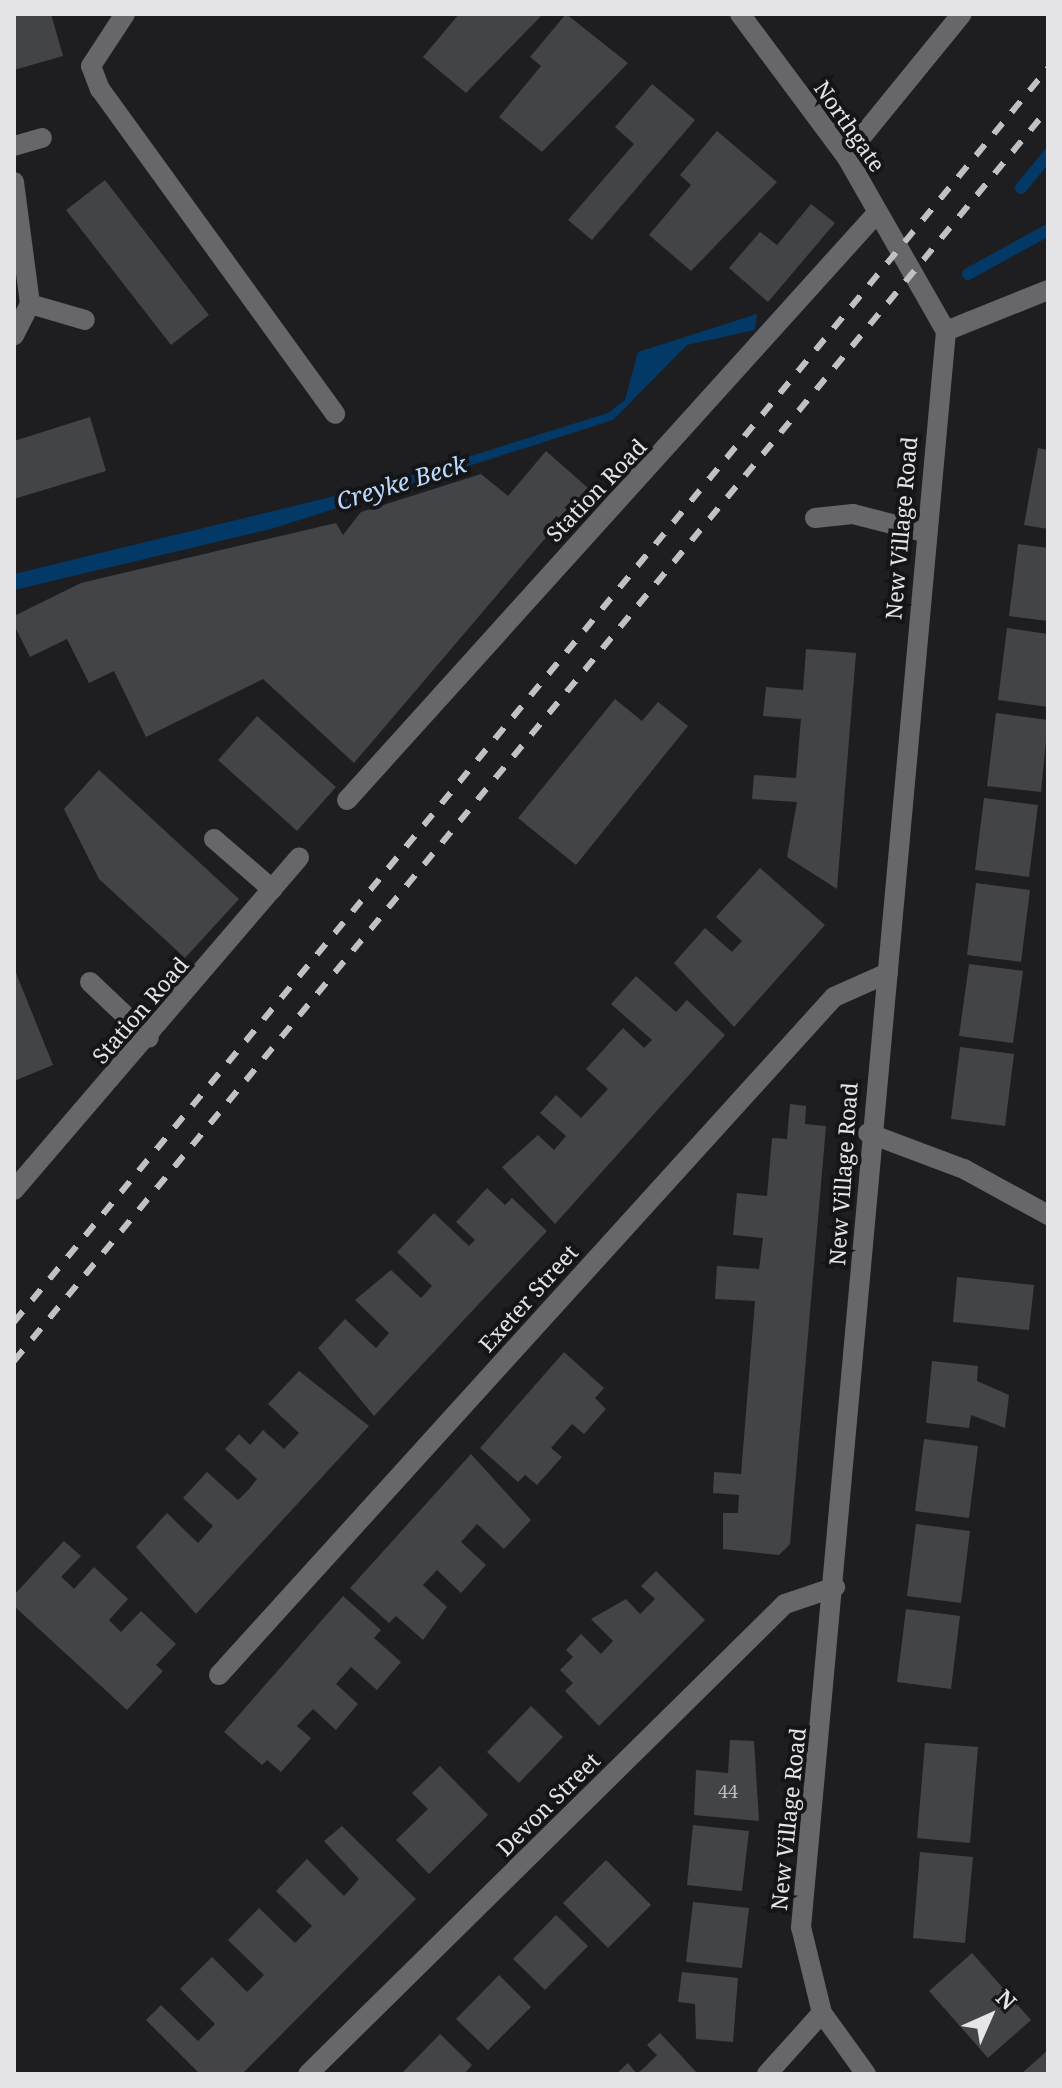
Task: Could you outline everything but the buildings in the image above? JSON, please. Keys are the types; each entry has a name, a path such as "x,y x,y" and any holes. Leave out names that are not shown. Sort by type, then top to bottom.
{"street":[{"path":"125,14 91,66 100,89 335,414"},
{"name":"Northgate","path":"740,14 846,156 915,269 946,331"},
{"path":"846,156 962,14"},
{"path":"14,146 42,138"},
{"path":"14,182 30,304 14,335"},
{"name":"Station Road","path":"347,800 878,212"},
{"path":"946,331 1048,290"},
{"path":"30,304 85,320"},
{"name":"New Village Road","path":"866,2074 822,2013 801,1927 835,1587 868,1133 888,973 923,532 946,331"},
{"path":"815,518 853,514 923,532"},
{"path":"214,839 272,889"},
{"name":"Station Road","path":"14,1189 149,1038 299,857"},
{"name":"Exeter Street","path":"219,1675 834,997 888,973"},
{"path":"90,982 149,1038"},
{"path":"868,1133 964,1169 1048,1215"},
{"name":"Devon Street","path":"308,2074 785,1604 835,1587"},
{"path":"767,2074 822,2013"}],"water":[{"path":"757,314 755,330 687,345 613,420 271,529 14,590 14,574 372,487 608,413 625,400 638,352"}],"waterway":[{"path":"1021,188 1048,155"},
{"name":"Creyke Beck","path":"968,274 1048,230"}],"railway":[{"path":"14,1322 1048,68"},
{"path":"14,1361 1048,109"}]}
